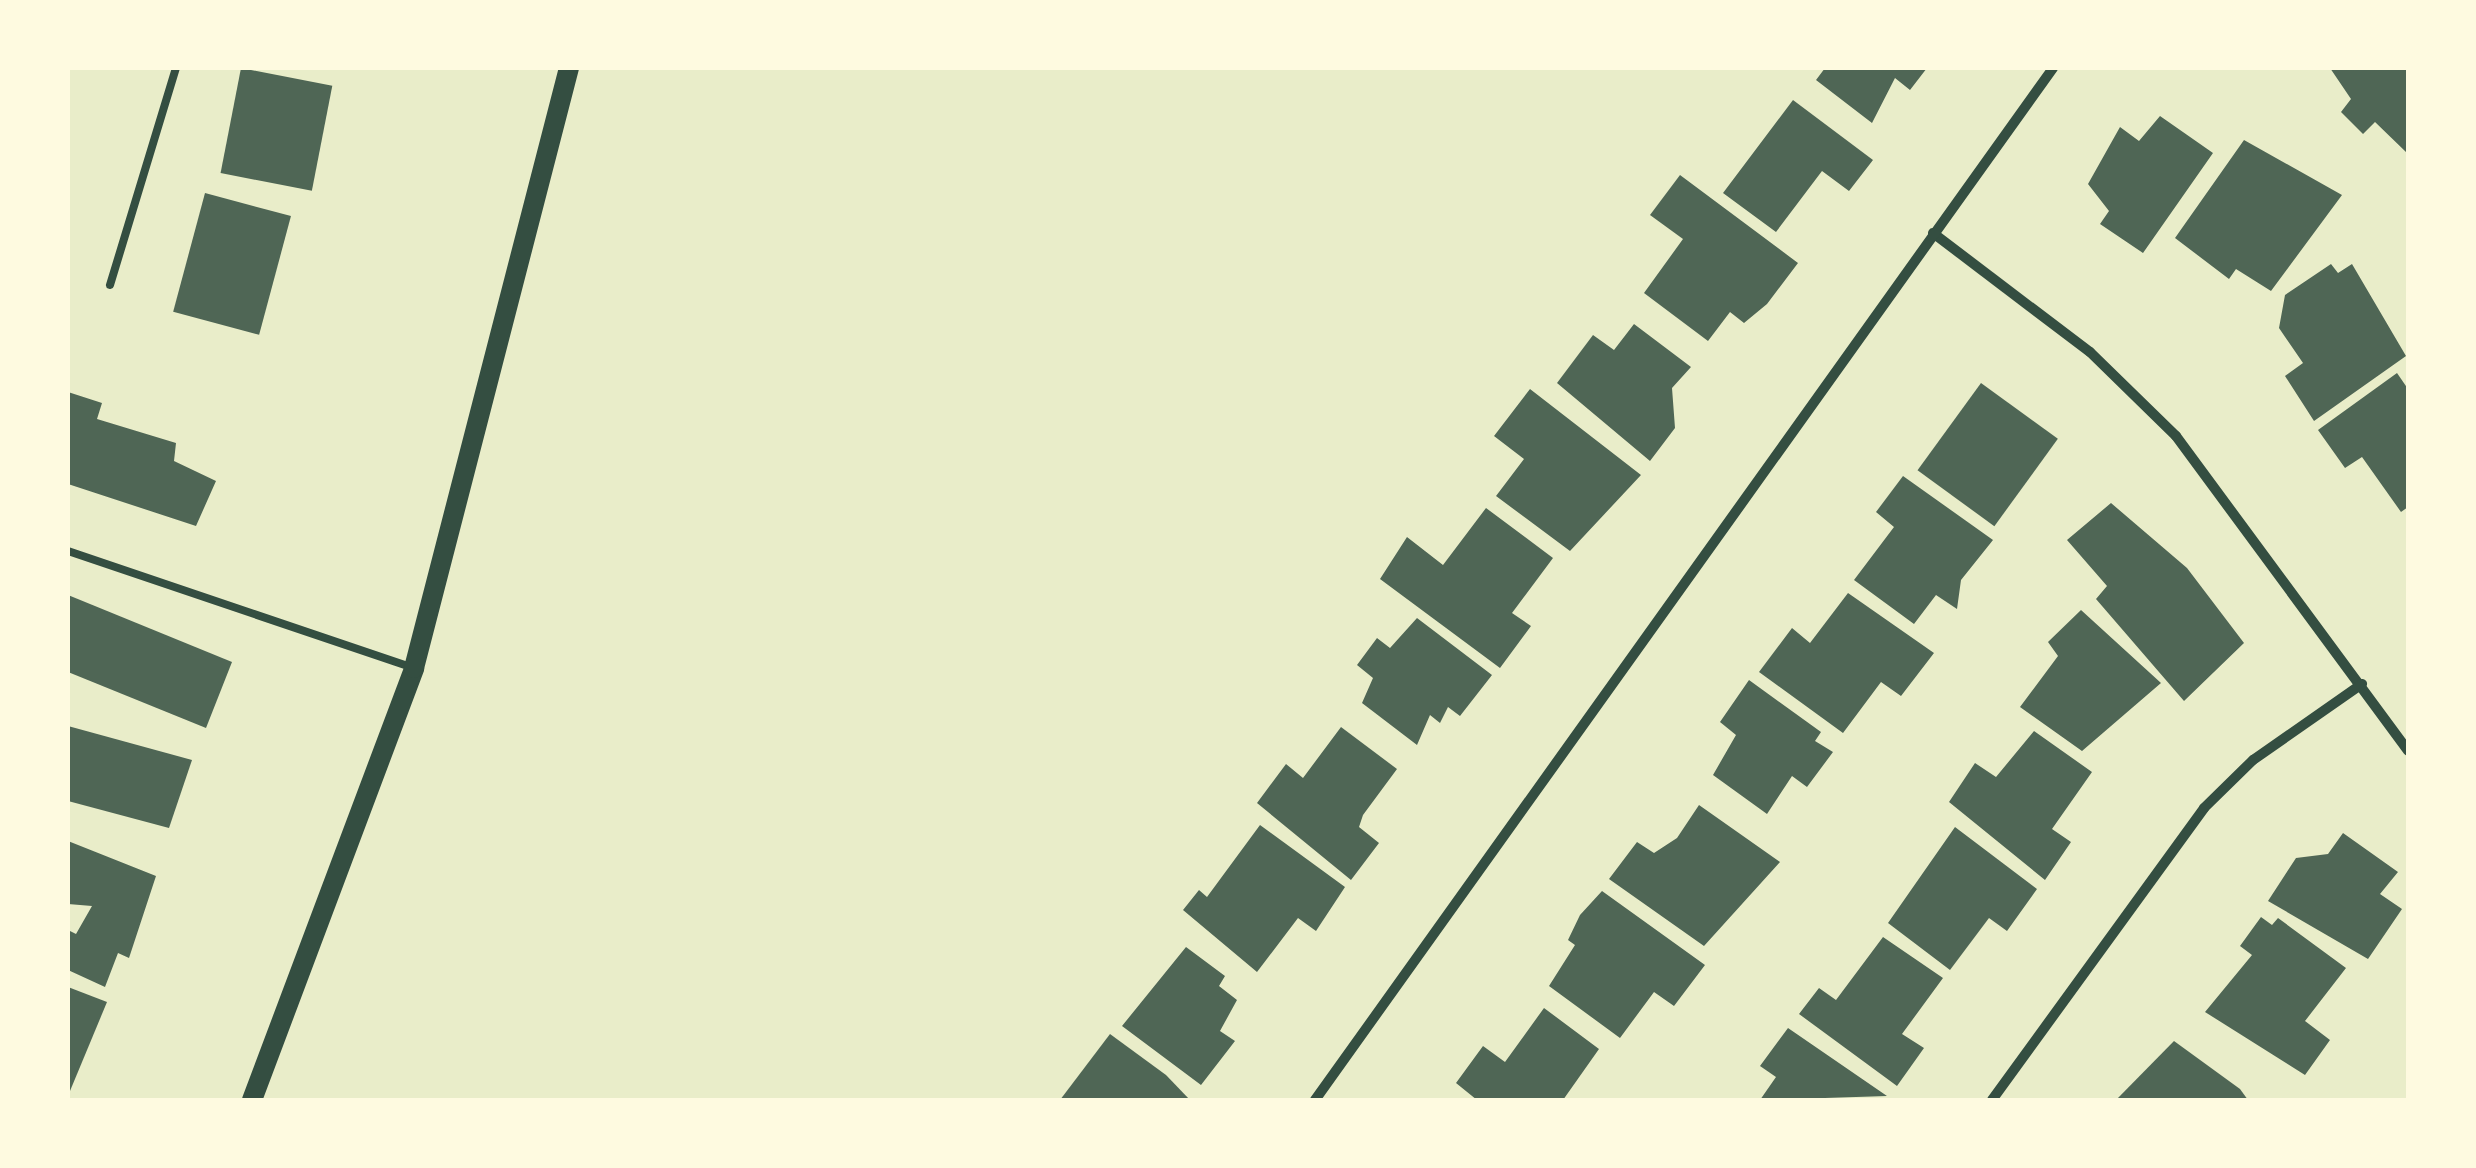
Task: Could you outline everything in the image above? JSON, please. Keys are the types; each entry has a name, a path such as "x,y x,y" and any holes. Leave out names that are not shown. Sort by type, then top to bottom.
{"main road":[{"path":"252,1100 414,668 569,68"}],"street":[{"path":"1315,1100 2054,68"},
{"path":"1933,233 2090,352 2176,436 2408,751"},
{"path":"1992,1100 2204,808 2253,760 2362,684"}],"lane":[{"path":"110,285 176,68"},
{"path":"68,551 414,668"}],"building":[{"path":"241,68 332,86 312,191 221,173"},
{"path":"1825,68 1927,68 1910,90 1895,78 1872,123 1816,80"},
{"path":"2330,68 2408,68 2406,152 2375,122 2363,134 2341,112 2351,99"},
{"path":"1793,100 1873,160 1849,191 1822,171 1776,232 1723,193"},
{"path":"2160,116 2213,153 2143,253 2100,224 2109,211 2088,184 2120,127 2139,141"},
{"path":"2244,140 2342,195 2271,291 2236,269 2229,279 2175,238"},
{"path":"1680,175 1798,263 1767,304 1744,323 1730,312 1708,341 1644,293 1683,239 1650,215"},
{"path":"205,193 291,216 259,335 173,312"},
{"path":"2331,264 2338,273 2352,264 2406,356 2314,421 2285,376 2303,363 2279,328 2285,295"},
{"path":"1634,324 1691,367 1672,388 1675,428 1650,461 1557,383 1593,335 1614,350"},
{"path":"2397,373 2408,389 2408,507 2401,512 2362,457 2345,468 2318,430"},
{"path":"1981,383 2058,439 1994,526 1918,470"},
{"path":"1530,389 1641,475 1570,551 1496,496 1524,459 1494,436"},
{"path":"68,392 102,403 97,419 176,443 174,461 216,481 196,526 68,484"},
{"path":"1903,476 1993,540 1961,580 1957,609 1936,595 1914,624 1854,580 1894,527 1876,512"},
{"path":"2111,503 2187,568 2244,643 2184,701 2096,599 2107,586 2067,540"},
{"path":"1486,508 1553,558 1512,613 1531,626 1500,668 1380,579 1407,537 1443,565"},
{"path":"1848,593 1934,653 1901,696 1881,682 1843,733 1759,672 1792,628 1810,643"},
{"path":"68,595 232,662 206,728 68,672"},
{"path":"2081,610 2161,683 2082,751 2020,707 2058,656 2048,642"},
{"path":"1417,618 1492,675 1460,716 1448,707 1440,723 1430,715 1417,745 1362,703 1373,678 1357,665 1377,638 1390,648"},
{"path":"1749,680 1821,732 1815,741 1833,752 1807,787 1792,776 1767,814 1713,775 1736,735 1720,722"},
{"path":"68,726 192,760 169,828 68,801"},
{"path":"1341,727 1397,769 1363,815 1359,827 1379,843 1351,880 1257,803 1286,764 1303,778"},
{"path":"2034,731 2092,772 2052,829 2071,842 2045,880 1949,802 1975,763 1996,777"},
{"path":"1699,805 1780,862 1704,946 1609,879 1637,842 1654,853 1677,838"},
{"path":"1260,825 1345,887 1316,931 1298,918 1257,972 1183,910 1199,890 1207,897"},
{"path":"1955,827 2037,889 2007,931 1989,918 1950,970 1888,923"},
{"path":"2343,833 2398,872 2380,894 2402,909 2368,959 2268,901 2296,858 2328,854"},
{"path":"68,841 156,876 129,958 118,953 105,987 68,970 68,930 76,934 92,906 68,904"},
{"path":"1602,891 1705,965 1674,1006 1654,992 1620,1038 1549,986 1575,945 1568,940 1580,915"},
{"path":"2261,917 2272,925 2278,918 2346,968 2305,1021 2330,1040 2305,1075 2205,1012 2252,955 2240,946"},
{"path":"1883,937 1943,978 1902,1034 1924,1048 1897,1086 1799,1014 1819,988 1836,1000"},
{"path":"1186,947 1225,976 1219,986 1237,1000 1220,1031 1235,1041 1201,1085 1122,1026"},
{"path":"68,987 107,1002 70,1091 68,1090"},
{"path":"1544,1008 1599,1049 1563,1100 1477,1100 1456,1083 1483,1046 1505,1062"},
{"path":"1788,1028 1887,1096 1760,1100 1776,1077 1760,1066"},
{"path":"1110,1034 1166,1075 1190,1100 1060,1100"},
{"path":"2174,1041 2240,1089 2248,1100 2116,1100"}]}
